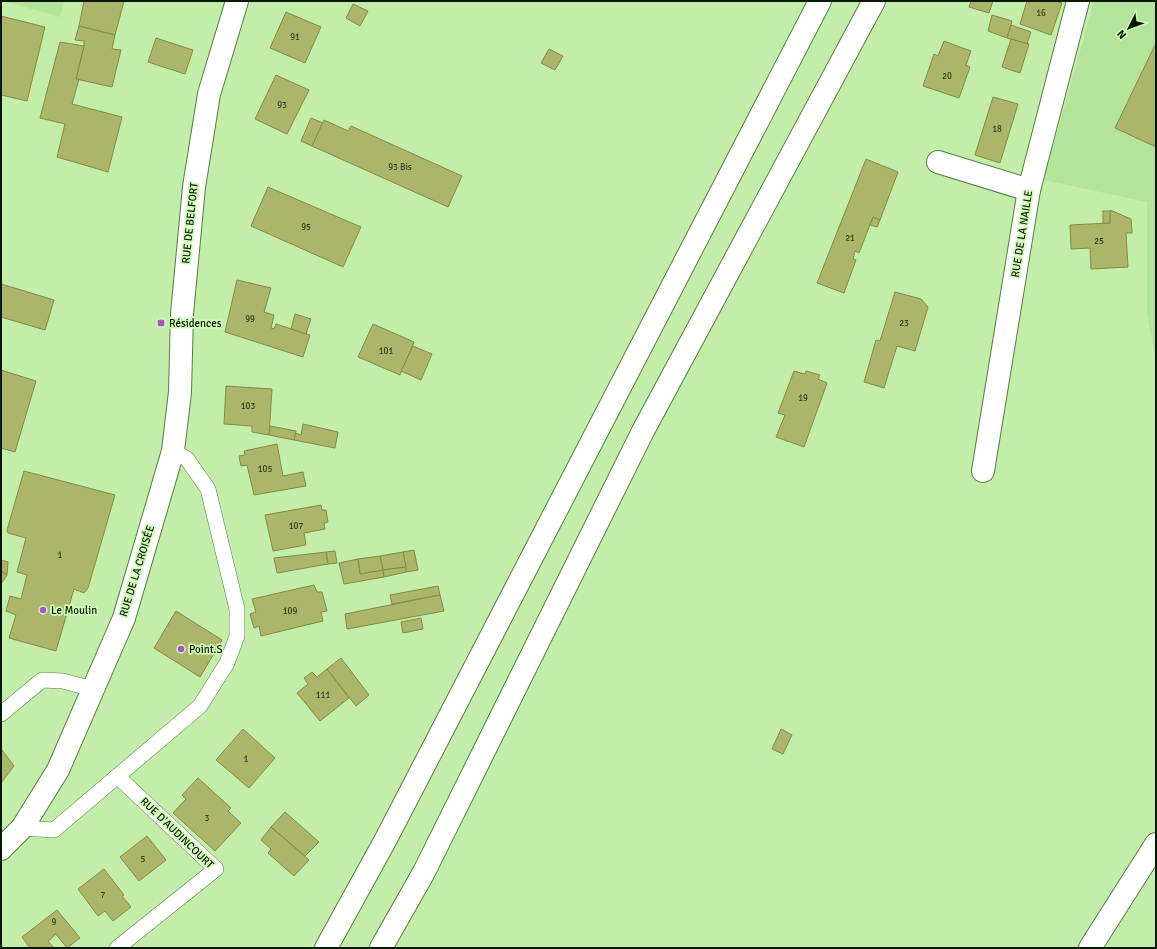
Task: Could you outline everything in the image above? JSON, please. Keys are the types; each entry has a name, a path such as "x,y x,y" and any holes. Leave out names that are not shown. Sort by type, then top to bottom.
{"main road":[{"name":"RUE DE BELFORT","path":"173,451 180,392 182,314 194,186 209,94 237,1"},
{"path":"326,948 386,839 820,1"},
{"path":"381,948 424,872 643,431 874,1"},
{"name":"RUE DE LA NAILLE","path":"983,471 1029,190 1078,1"},
{"path":"938,162 1029,190"},
{"name":"RUE DE LA CROISÉE","path":"1,849 22,828 58,770 124,618 173,451"},
{"path":"1090,948 1152,851"}],"lane":[{"path":"22,828 54,830 200,706 227,663 237,636 237,609 208,489 187,459 173,451"},
{"path":"1,714 42,680 63,681 93,689"},
{"name":"RUE D'AUDINCOURT","path":"117,776 216,869 117,948"}],"shaded area":[{"path":"3,1 64,1 60,17"},
{"path":"1094,1 1156,1 1156,360 1147,314 1147,202 1044,180"}],"building":[{"path":"84,1 124,1 115,35 79,26"},
{"path":"971,1 993,1 989,13 969,7"},
{"path":"1027,1 1056,1 1062,3 1051,35 1020,24"},
{"path":"353,4 368,11 360,26 346,18"},
{"path":"286,12 321,27 305,63 270,48"},
{"path":"992,15 1012,21 1007,38 988,31"},
{"path":"1,16 45,27 27,101 1,95"},
{"path":"1011,25 1031,32 1027,44 1007,38"},
{"path":"79,26 115,35 112,49 121,50 112,87 76,79 84,46 84,41 75,40"},
{"path":"156,38 193,50 185,74 148,62"},
{"path":"1011,39 1029,44 1020,73 1002,67"},
{"path":"944,41 971,51 966,65 970,67 959,98 923,86 934,54 938,56"},
{"path":"60,42 84,46 76,79 79,79 72,104 122,117 108,172 57,157 65,124 40,118"},
{"path":"1156,43 1156,147 1115,128"},
{"path":"549,49 563,56 555,70 541,63"},
{"path":"276,75 309,90 287,134 255,119"},
{"path":"993,97 1018,104 1000,163 975,155"},
{"path":"311,118 323,123 312,146 301,141"},
{"path":"324,120 348,131 351,126 462,176 448,207 312,146"},
{"path":"866,159 898,172 880,220 873,217 859,253 855,251 853,259 856,260 844,293 817,283"},
{"path":"268,187 361,227 343,267 251,226"},
{"path":"1110,210 1131,219 1132,233 1126,233 1128,267 1091,269 1090,248 1071,249 1070,225 1110,223"},
{"path":"1103,211 1110,211 1110,223 1103,223"},
{"path":"873,217 880,220 877,227 870,225"},
{"path":"237,280 271,288 264,312 274,315 271,328 274,329 276,324 310,335 303,357 225,332"},
{"path":"1,284 54,300 45,330 1,317"},
{"path":"895,292 921,299 928,307 915,351 897,346 884,388 864,382 876,340 880,341"},
{"path":"295,314 311,319 306,334 291,329"},
{"path":"373,324 414,342 400,375 358,357"},
{"path":"413,346 432,354 421,380 401,371"},
{"path":"1,370 36,381 15,452 1,448"},
{"path":"794,371 805,374 806,371 820,375 818,379 827,383 804,447 776,437 785,415 778,413"},
{"path":"226,386 272,389 269,435 252,432 252,426 224,424"},
{"path":"303,424 338,432 335,448 294,440 295,433 301,435"},
{"path":"270,426 296,431 294,440 269,435"},
{"path":"277,444 283,476 303,472 306,486 254,495 247,465 241,466 239,456 245,455 244,451"},
{"path":"24,471 115,495 88,588 84,593 74,589 56,651 9,638 16,615 6,611 10,596 21,599 27,575 17,572 26,538 8,533 7,530"},
{"path":"321,505 322,510 326,510 328,522 324,523 325,529 304,533 306,545 273,551 265,515"},
{"path":"414,550 418,570 406,572 403,552"},
{"path":"335,551 337,563 328,564 326,552"},
{"path":"326,552 328,564 277,573 274,558"},
{"path":"403,552 406,567 383,570 380,556"},
{"path":"380,556 383,570 360,574 358,559"},
{"path":"358,559 360,574 383,570 384,577 344,584 339,563"},
{"path":"1,560 8,562 7,575 1,571"},
{"path":"406,567 406,572 384,577 383,570"},
{"path":"1,571 7,575 1,584"},
{"path":"314,585 317,592 322,592 327,611 321,612 323,621 261,636 259,626 254,628 250,614 256,612 252,599"},
{"path":"438,586 440,595 392,604 390,595"},
{"path":"440,595 444,611 347,629 345,614"},
{"path":"176,611 222,640 200,677 154,648"},
{"path":"421,618 423,629 403,633 401,622"},
{"path":"341,658 369,695 356,706 327,669"},
{"path":"327,669 349,698 320,721 297,693 308,684 304,678 312,672 317,677"},
{"path":"243,729 275,758 249,788 216,760"},
{"path":"781,729 792,735 783,754 772,749"},
{"path":"2,750 14,766 1,783 1,751"},
{"path":"198,778 231,808 228,811 241,823 215,851 173,813 186,799 182,795"},
{"path":"285,812 319,842 305,856 271,827"},
{"path":"271,827 309,860 294,876 268,853 271,849 261,840"},
{"path":"147,836 166,860 139,881 120,857"},
{"path":"104,869 124,895 122,896 131,907 113,921 105,911 98,916 78,889"},
{"path":"57,910 80,938 67,948 56,934 48,941 53,947 52,948 30,948 22,937"}],"place":[{"name":"Résidences","path":"161,323"},
{"name":"Le Moulin","path":"43,610"},
{"name":"Point.S","path":"181,649"}]}
